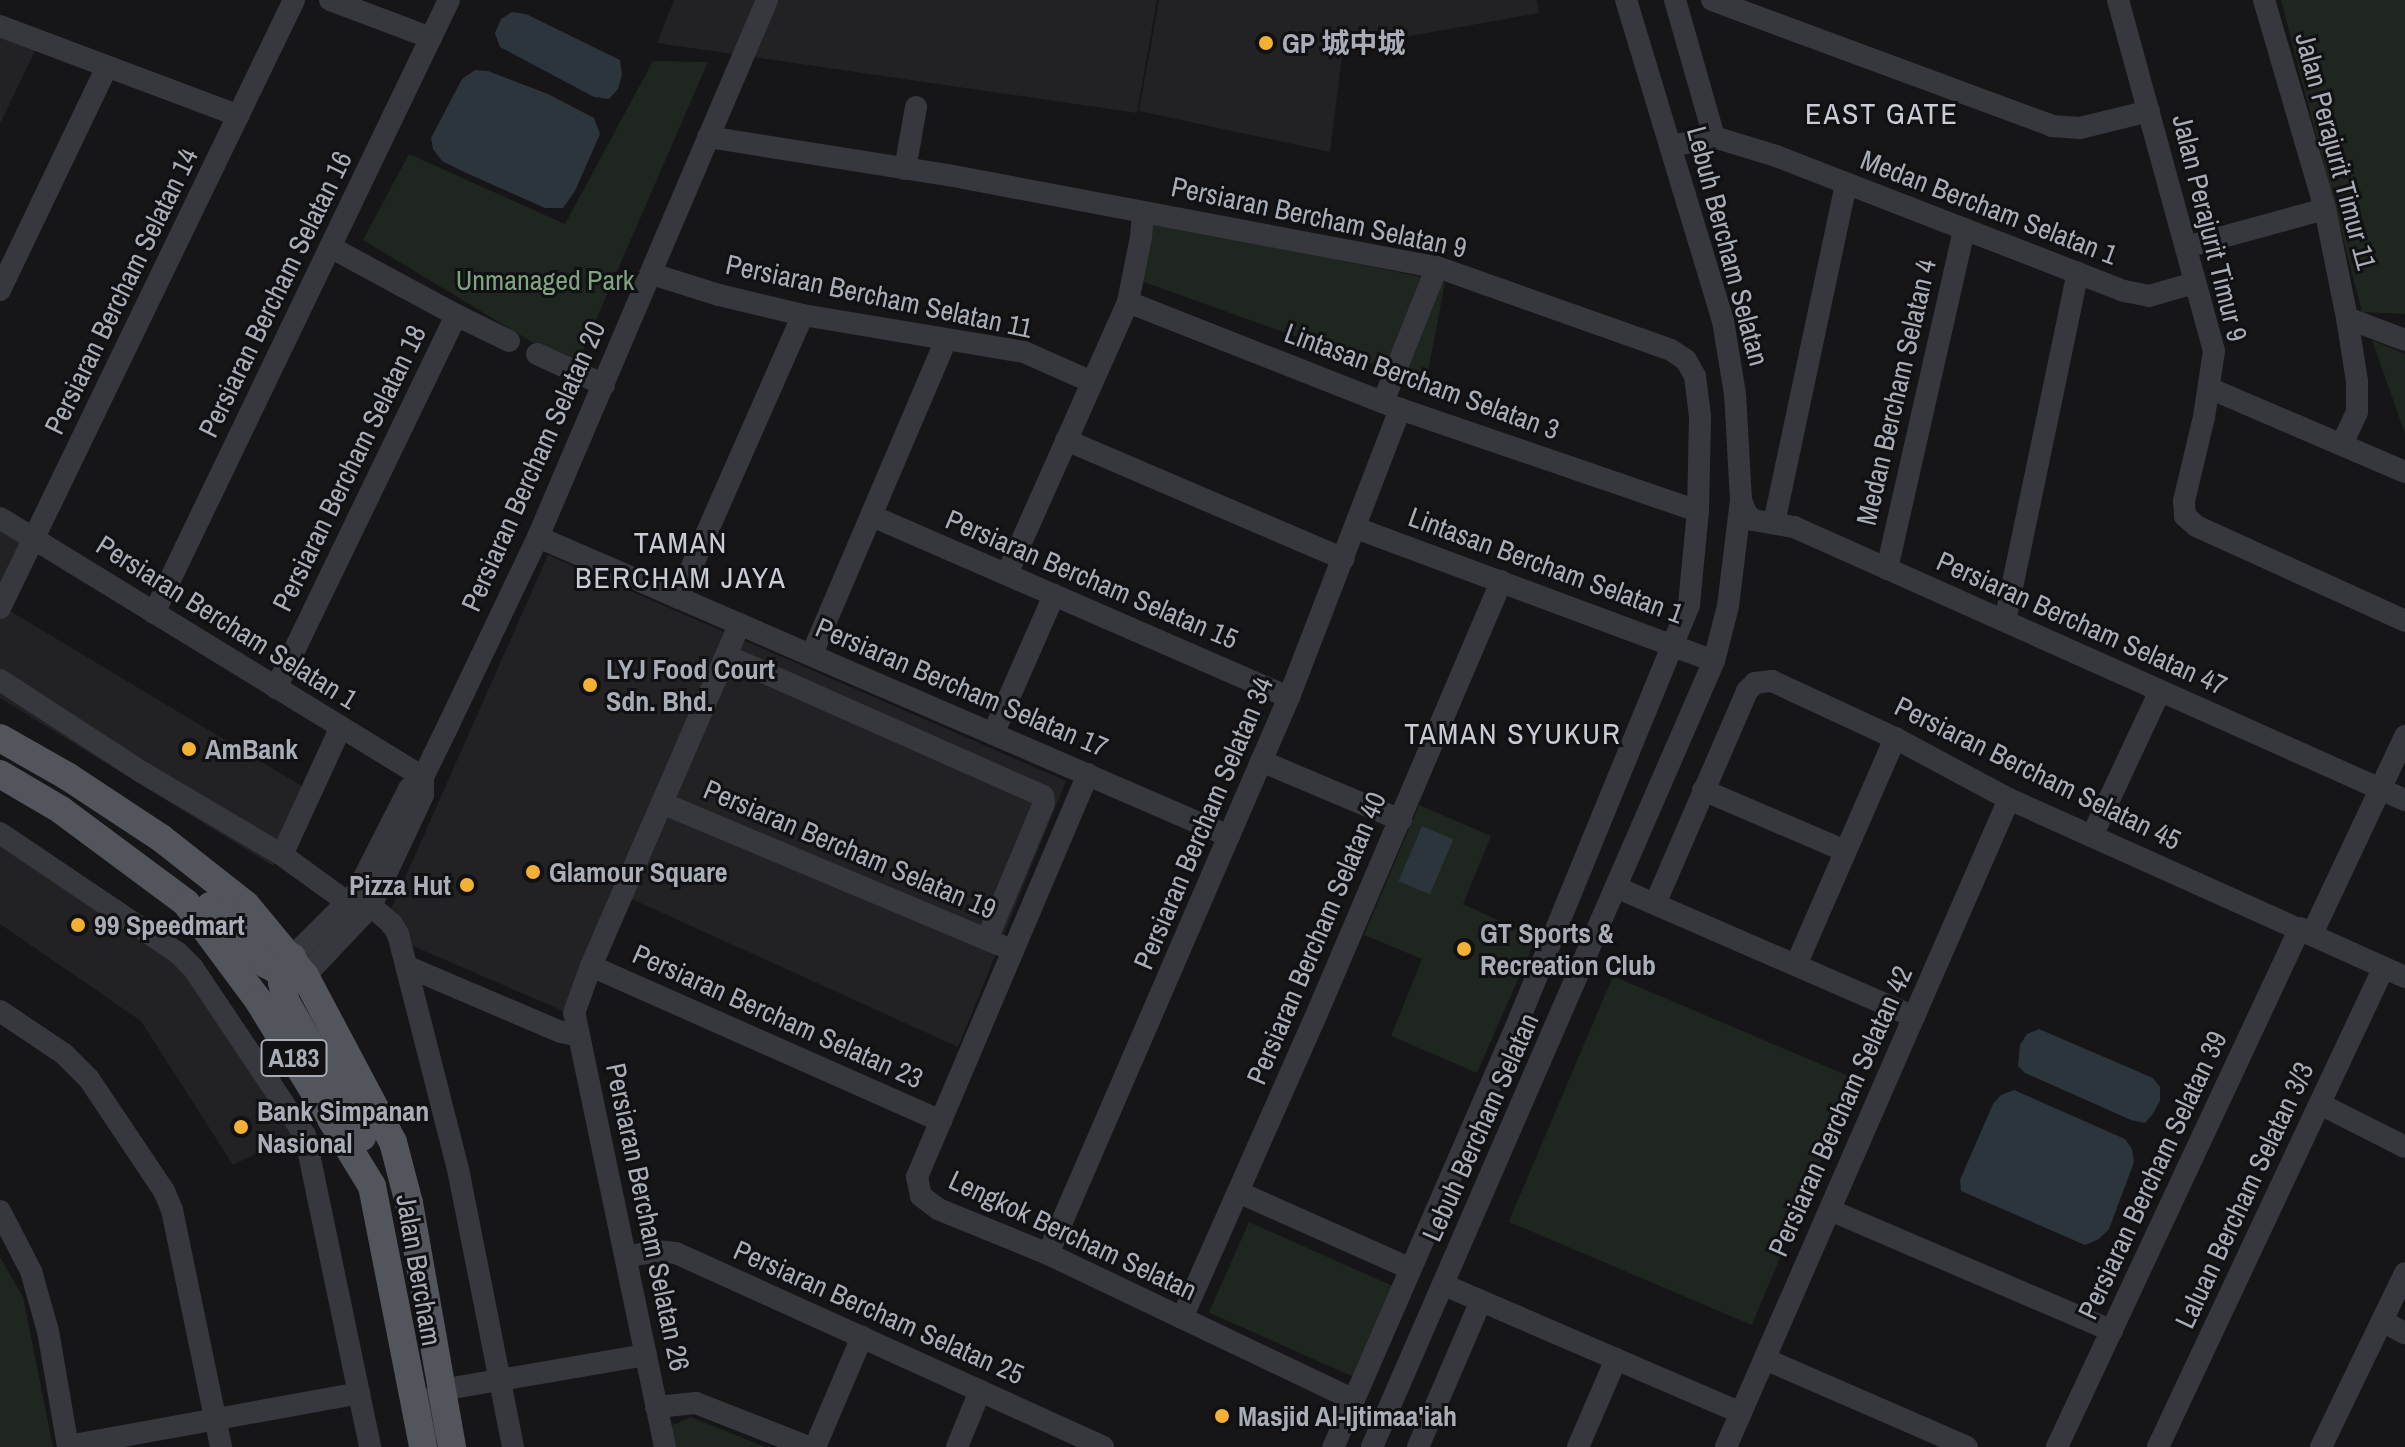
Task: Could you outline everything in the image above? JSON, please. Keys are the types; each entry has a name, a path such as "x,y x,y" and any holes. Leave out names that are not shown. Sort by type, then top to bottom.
{"main road":[{"name":"Jalan Bercham","path":"0,738 67,776 161,838 246,905 294,969 393,1142 409,1203 452,1447"},
{"name":"Jalan Bercham","path":"0,774 61,810 138,864 186,903 220,944 372,1186 423,1447"},
{"path":"138,864 170,875 195,894 256,956 294,969 283,991 290,1010 336,1086 370,1152 372,1186"}],"street":[{"name":"Persiaran Bercham Selatan 14","path":"0,608 36,540 294,0"},
{"path":"330,0 431,38"},
{"name":"Persiaran Bercham Selatan 16","path":"154,613 449,0"},
{"name":"Persiaran Bercham Selatan 20","path":"423,777 538,537 767,0"},
{"name":"Lebuh Bercham Selatan","path":"1372,1447 1618,888 1714,661 1737,547 1741,500 1735,394 1723,321 1626,0"},
{"path":"1675,0 1714,137"},
{"path":"1712,0 2052,126 2080,128 2149,111"},
{"name":"Jalan Perajurit Timur 9","path":"2118,0 2214,351 2184,501 2190,522 2405,621"},
{"name":"Jalan Perajurit Timur 11","path":"2264,0 2325,209 2347,318 2357,381 2357,412 2342,444"},
{"path":"0,26 239,116"},
{"path":"0,290 107,67"},
{"path":"905,169 916,107"},
{"name":"Persiaran Bercham Selatan 9","path":"708,137 905,169 1437,267 1671,350 1686,360 1695,376 1700,417 1698,511 1689,605 1516,1027 1411,1269"},
{"name":"Medan Bercham Selatan 1","path":"1672,146 1714,137 1776,156 2078,273 2149,296 2194,283"},
{"path":"1737,547 1751,528 1769,524 1846,185"},
{"path":"2186,247 2325,209"},
{"path":"1007,574 1128,302 1143,212"},
{"name":"Medan Bercham Selatan 4","path":"1887,569 1964,229"},
{"name":"Persiaran Bercham Selatan 18","path":"276,688 456,315 330,247"},
{"name":"Persiaran Bercham Selatan 34","path":"1048,1254 1289,697 1344,559 1437,267"},
{"path":"2005,621 2078,273"},
{"name":"Persiaran Bercham Selatan 11","path":"652,274 719,295 803,315 1024,352 1092,382"},
{"name":"Lintasan Bercham Selatan 3","path":"1128,302 1392,406 1698,511"},
{"path":"456,315 509,341"},
{"path":"678,598 803,315"},
{"path":"2347,318 2405,340"},
{"path":"812,654 946,340"},
{"path":"537,354 604,385"},
{"path":"2209,388 2405,472"},
{"path":"1066,440 1344,559"},
{"name":"Persiaran Bercham Selatan 47","path":"1741,500 1746,513 1769,524 1794,527 2405,800"},
{"name":"Persiaran Bercham Selatan 15","path":"872,516 1289,697"},
{"name":"Persiaran Bercham Selatan 1","path":"0,518 423,777"},
{"name":"Lintasan Bercham Selatan 1","path":"1356,528 1675,643 1714,661"},
{"name":"Persiaran Bercham Selatan 17","path":"538,537 1229,836"},
{"name":"Persiaran Bercham Selatan 40","path":"1182,1318 1401,820 1501,581"},
{"path":"993,734 1054,595"},
{"name":"Persiaran Bercham Selatan 26","path":"665,1447 583,1048 576,1035 574,1013 591,966 740,624"},
{"path":"727,656 1041,793 1045,799 987,939"},
{"path":"0,680 140,771 359,901 398,934 458,1169 513,1447"},
{"name":"Persiaran Bercham Selatan 45","path":"1703,790 1750,687 1764,681 1780,684 1895,738 2009,799 2405,977"},
{"path":"2092,836 2160,691"},
{"path":"282,855 341,727"},
{"name":"Persiaran Bercham Selatan 39","path":"2057,1447 2306,931 2405,736"},
{"path":"1796,965 1895,738"},
{"path":"1002,777 1016,744"},
{"path":"1261,761 1401,820"},
{"name":"Lengkok Bercham Selatan","path":"1088,774 917,1177 921,1196 938,1209 1048,1254 1354,1400"},
{"path":"294,969 359,901 423,795 423,777"},
{"path":"1655,904 1703,790 1845,851"},
{"name":"Persiaran Bercham Selatan 42","path":"1726,1447 2009,799"},
{"name":"Persiaran Bercham Selatan 19","path":"662,803 1014,950"},
{"path":"0,833 178,953 193,968 303,1131 310,1147 370,1447"},
{"path":"1618,888 1914,1017"},
{"path":"406,966 561,1032 576,1035"},
{"name":"Persiaran Bercham Selatan 23","path":"591,966 941,1121"},
{"name":"Laluan Bercham Selatan 3/3","path":"2158,1447 2383,969"},
{"path":"0,1011 64,1054 89,1079 164,1191 172,1210 221,1447"},
{"path":"2320,1104 2405,1147"},
{"path":"1238,1192 1411,1269 1333,1447"},
{"path":"1830,1210 2112,1331"},
{"path":"0,1211 31,1271 48,1331 68,1447 359,1393"},
{"name":"Persiaran Bercham Selatan 25","path":"626,1257 657,1251 676,1253 1096,1446"},
{"path":"2321,1447 2405,1273"},
{"path":"1444,1285 1741,1413"},
{"path":"1418,1447 1481,1301"},
{"path":"2382,1321 2405,1333"},
{"path":"815,1447 862,1337"},
{"path":"431,1447 425,1404 441,1390 646,1355"},
{"path":"1578,1447 1616,1359"},
{"path":"1765,1359 1967,1447"},
{"path":"957,1447 980,1391"},
{"path":"656,1407 696,1403 808,1447"}],"shaded area":[{"path":"674,0 1157,0 1137,113 657,43"},
{"path":"1159,0 1537,0 1539,13 1343,48 1330,152 1139,111"},
{"path":"512,12 526,14 620,60 622,75 618,89 609,99 594,97 500,47 495,33 501,19"},
{"path":"0,21 42,36 0,124"},
{"path":"475,70 488,71 548,94 594,118 600,134 575,191 563,208 545,208 462,171 442,161 433,149 431,138 462,79"},
{"path":"0,523 30,544 0,596"},
{"path":"548,555 1066,781 958,1047 623,895 570,1014 381,932"},
{"path":"0,605 305,788 273,866 0,698"},
{"path":"1422,826 1453,839 1430,895 1399,881"},
{"path":"0,833 159,939 303,1131 233,1165 141,1021 0,924"},
{"path":"2039,1029 2153,1078 2160,1087 2160,1101 2152,1115 2145,1123 2131,1120 2025,1073 2018,1066 2020,1045 2027,1034"},
{"path":"2014,1090 2125,1139 2132,1149 2134,1162 2109,1229 2099,1239 2085,1245 1961,1191 1960,1180 1993,1104 2001,1095"}],"green space":[{"path":"2281,0 2405,0 2405,314 2362,312"},
{"name":"Unmanaged Park","path":"653,61 708,62 575,368 363,240 409,154 565,224"},
{"path":"1144,219 1445,282 1426,383 1141,281"},
{"path":"2372,340 2405,354 2405,434"},
{"name":"GT Sports & Recreation Club","path":"1419,805 1491,836 1463,904 1536,938 1477,1073 1391,1036 1422,959 1364,935"},
{"path":"1613,976 1856,1079 1752,1325 1509,1222"},
{"path":"1249,1222 1392,1286 1352,1376 1209,1312"},
{"path":"0,1257 23,1297 53,1447 0,1447"},
{"path":"691,1417 765,1447 673,1447 671,1426"}],"place":[{"name":"GP 城中城","path":"1266,43"},
{"name":"LYJ Food Court Sdn. Bhd.","path":"590,685"},
{"name":"AmBank","path":"189,749"},
{"name":"Glamour Square","path":"533,872"},
{"name":"Pizza Hut","path":"467,885"},
{"name":"99 Speedmart","path":"78,925"},
{"name":"GT Sports & Recreation Club","path":"1464,949"},
{"name":"Bank Simpanan Nasional","path":"241,1127"},
{"name":"Masjid Al-Ijtimaa'iah","path":"1222,1416"}],"district":[{"name":"EAST GATE","path":"1882,113"},
{"name":"TAMAN BERCHAM JAYA","path":"681,559"},
{"name":"TAMAN SYUKUR","path":"1513,733"}]}
